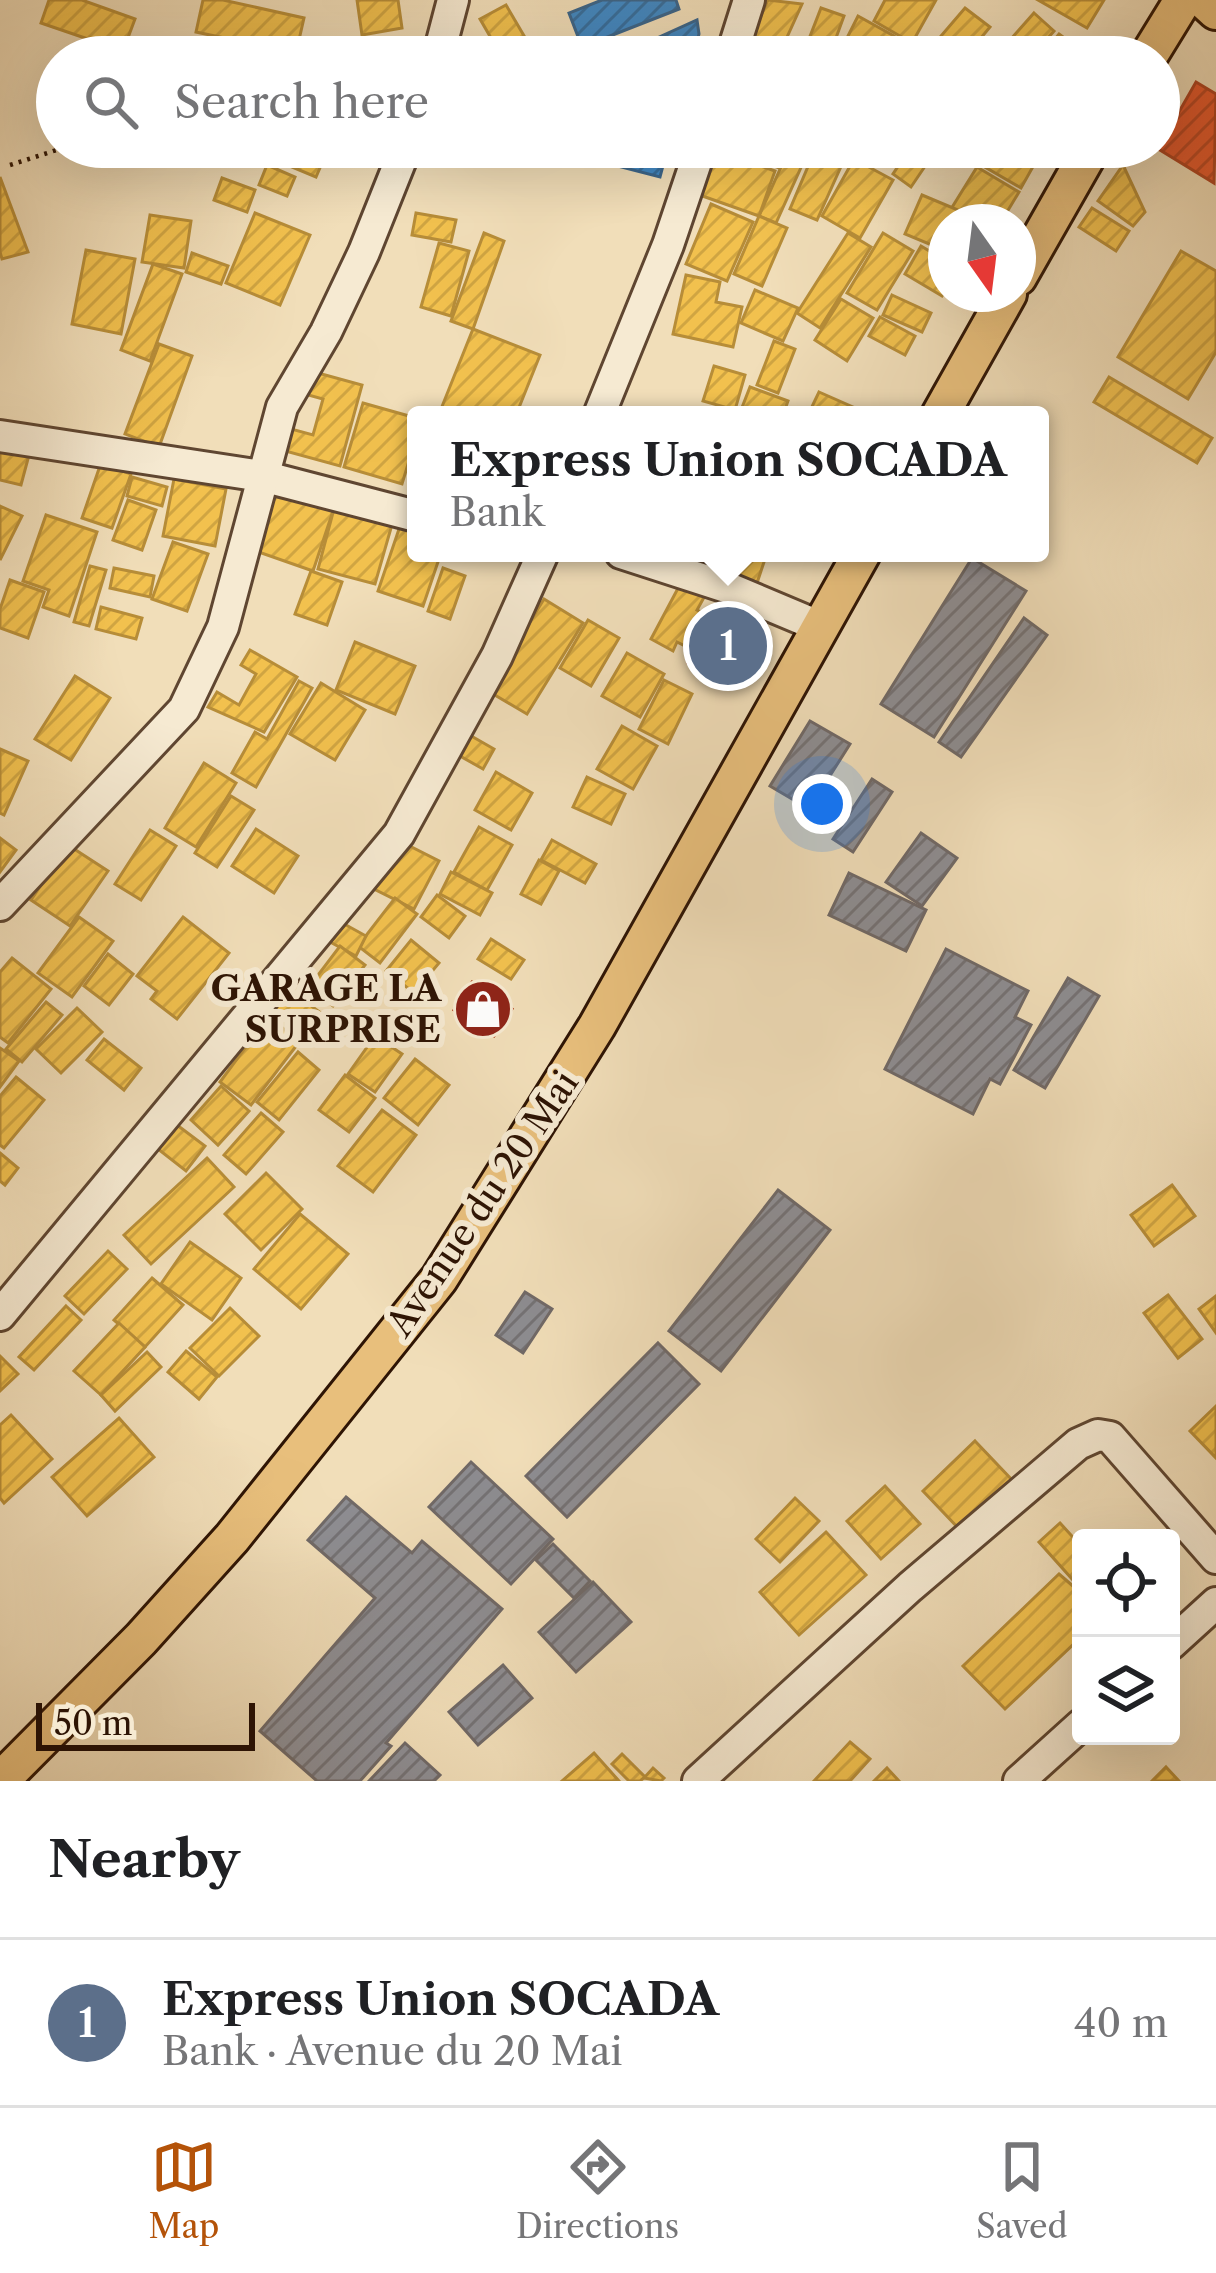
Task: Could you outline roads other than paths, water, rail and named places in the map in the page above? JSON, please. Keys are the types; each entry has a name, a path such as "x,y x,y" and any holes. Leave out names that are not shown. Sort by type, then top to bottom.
{"main road":[{"path":"1161,36 1183,0"},
{"path":"1204,0 1216,11"},
{"path":"1036,245 1080,168"},
{"path":"945,406 998,312"},
{"name":"Avenue du 20 Mai","path":"0,1781 141,1640 232,1538 439,1279 587,1043 857,562"}],"street":[{"path":"444,36 453,0"},
{"path":"737,36 749,0"},
{"path":"0,905 184,709 223,627 282,407 326,332 398,168"},
{"path":"603,406 694,168"},
{"path":"0,436 262,476 407,514"},
{"path":"0,1315 399,834 497,656 538,562"},
{"path":"649,562 726,587 821,627"},
{"path":"698,1781 910,1587 1078,1444 1098,1435 1110,1437 1216,1558"},
{"path":"1179,1637 1216,1603"},
{"path":"1019,1781 1072,1733"}],"place":[{"name":"Express Union SOCADA","path":"728,646"},
{"name":"GARAGE LA SURPRISE","path":"483,1009"}]}
